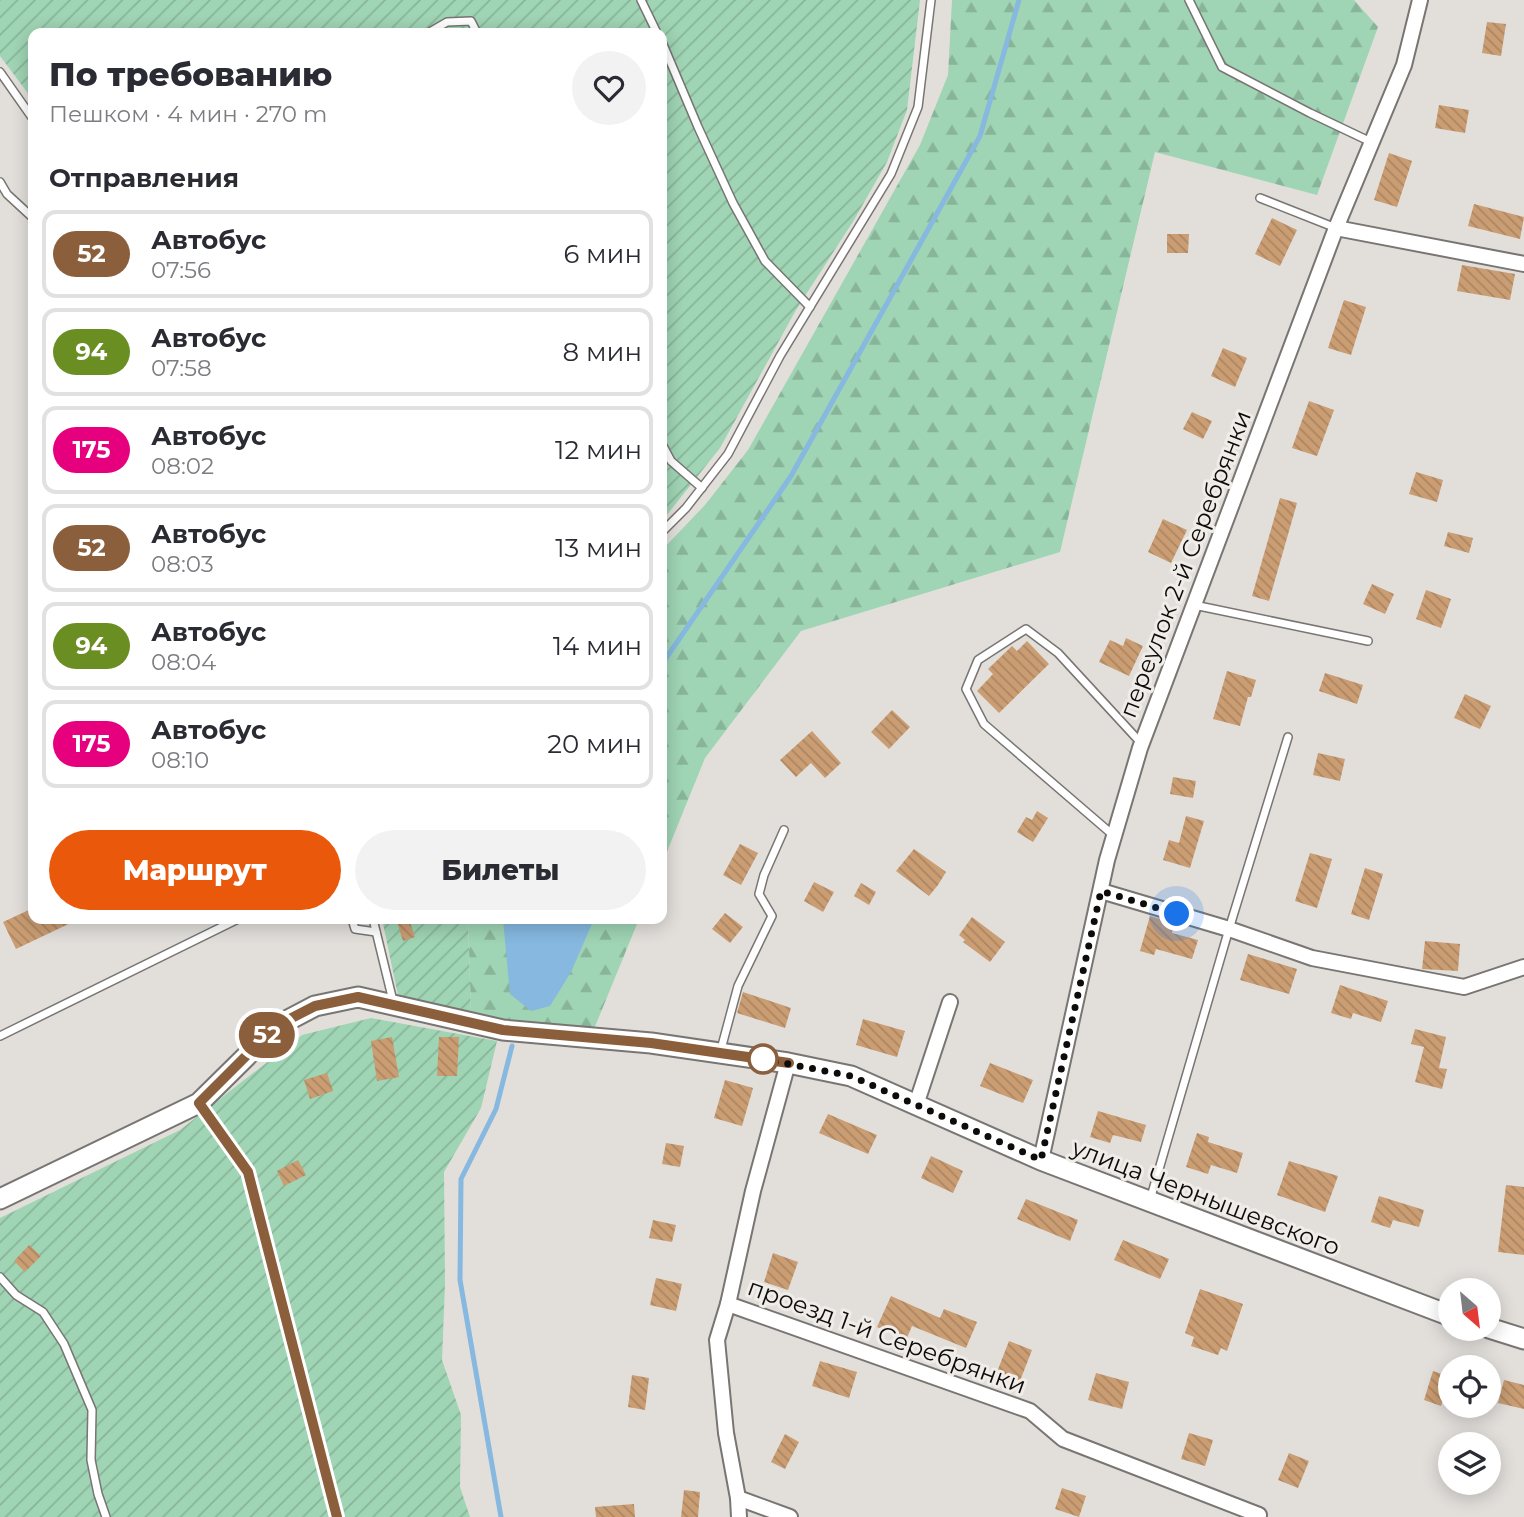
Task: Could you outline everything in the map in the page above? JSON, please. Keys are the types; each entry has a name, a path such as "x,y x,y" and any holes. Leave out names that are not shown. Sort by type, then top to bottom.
{"street":[{"name":"переулок 2-й Серебрянки","path":"1041,1160 1114,836 1142,743 1336,228 1404,65 1420,0"},
{"path":"1336,228 1524,264"},
{"path":"1101,891 1229,929 1312,958 1464,987 1524,967"},
{"name":"улица Чернышевского","path":"0,1199 199,1103 276,1026 315,1006 358,997 503,1030 651,1043 789,1063 851,1076 1041,1160 1438,1311"},
{"path":"916,1105 950,1002"},
{"path":"739,1517 726,1433 717,1340 729,1304 753,1191 789,1063"},
{"name":"проезд 1-й Серебрянки","path":"729,1304 1030,1411 1063,1438 1259,1515"},
{"path":"1502,1332 1524,1339"},
{"path":"738,1498 790,1517"}],"lane":[{"path":"641,0 655,28"},
{"path":"667,527 686,508 727,454 780,356 891,174 918,107 931,0"},
{"path":"1189,0 1222,66 1310,113 1372,142"},
{"path":"437,28 447,22 471,21 474,28"},
{"path":"667,54 733,202 765,261 810,307"},
{"path":"0,72 28,113"},
{"path":"0,182 4,195 28,214"},
{"path":"1260,198 1336,228"},
{"path":"667,453 671,461 702,488"},
{"path":"1194,605 1368,641"},
{"path":"1114,836 984,724 967,690 978,660 1026,629 1058,653 1142,743"},
{"path":"1150,1202 1288,737"},
{"path":"720,1053 738,986 772,916 759,894 764,875 784,830"},
{"path":"0,1036 227,924"},
{"path":"354,924 355,929 376,932"},
{"path":"374,924 394,1006"},
{"path":"199,1103 248,1172 337,1517"},
{"path":"0,1277 16,1295 43,1312 64,1345 92,1410 91,1460 106,1517"}],"green space":[{"path":"0,0 920,0 907,110 887,162 854,220 796,310 720,448 667,515 667,28 28,28 28,94 0,56"},
{"path":"952,0 1354,0 1378,27 1317,195 1155,152 1060,552 801,631 705,758 667,852 667,545 705,505 748,450 920,145 948,75"},
{"path":"383,924 468,924 471,1015 399,1000"},
{"path":"468,924 637,924 594,1029 471,1015"},
{"path":"371,1018 497,1041 481,1108 444,1172 445,1284 442,1360 461,1415 460,1487 470,1517 0,1517 0,1218 180,1130 302,1035"}],"water":[{"path":"503,924 592,924 571,972 550,1006 531,1011 510,994"}],"building":[{"path":"1487,22 1506,24 1501,56 1482,53"},
{"path":"1439,105 1469,110 1465,133 1435,128"},
{"path":"1389,153 1412,161 1397,207 1374,200"},
{"path":"1474,204 1524,217 1520,239 1468,226"},
{"path":"1272,218 1297,230 1280,266 1255,254"},
{"path":"1167,234 1189,234 1188,253 1167,253"},
{"path":"1462,265 1515,274 1510,300 1457,291"},
{"path":"1344,300 1366,307 1351,355 1328,348"},
{"path":"1223,348 1247,358 1235,387 1211,376"},
{"path":"1309,401 1334,410 1317,456 1292,448"},
{"path":"1192,412 1212,421 1203,439 1183,429"},
{"path":"1416,472 1443,480 1437,502 1409,494"},
{"path":"1280,498 1297,503 1269,601 1252,596"},
{"path":"1163,519 1187,530 1171,563 1148,552"},
{"path":"1448,532 1473,538 1469,553 1444,546"},
{"path":"1372,584 1394,594 1385,614 1363,604"},
{"path":"1426,590 1451,599 1441,628 1416,619"},
{"path":"1126,638 1143,646 1129,676 1099,662 1110,640 1123,646"},
{"path":"1027,641 1049,664 999,713 977,691 993,674 988,669 1012,646 1017,651"},
{"path":"1227,671 1256,680 1240,726 1213,719"},
{"path":"1325,673 1363,685 1357,704 1319,691"},
{"path":"1465,694 1491,706 1480,729 1454,718"},
{"path":"892,710 910,727 889,749 871,732"},
{"path":"812,731 841,763 825,778 811,763 796,777 780,760"},
{"path":"1318,753 1345,759 1340,781 1313,775"},
{"path":"1173,777 1196,781 1193,798 1170,794"},
{"path":"1037,811 1048,818 1033,842 1017,832 1026,817 1032,820"},
{"path":"1186,816 1204,821 1190,868 1163,860 1169,840 1179,843"},
{"path":"740,844 758,853 741,885 723,875"},
{"path":"914,849 946,872 929,896 896,871"},
{"path":"1310,853 1332,859 1317,908 1295,901"},
{"path":"1365,868 1383,874 1369,920 1351,914"},
{"path":"814,882 834,892 823,912 804,901"},
{"path":"861,883 876,892 869,905 854,896"},
{"path":"28,910 28,924 68,924 16,949 3,922"},
{"path":"725,913 743,927 730,943 712,929"},
{"path":"1150,916 1174,923 1172,933 1198,940 1192,959 1156,949 1154,955 1140,951"},
{"path":"972,917 1005,942 990,962 963,942 965,940 959,935"},
{"path":"398,924 411,924 415,937 403,941"},
{"path":"1425,941 1460,944 1458,971 1422,969"},
{"path":"1248,954 1297,969 1289,994 1240,980"},
{"path":"1340,985 1388,1001 1381,1022 1353,1013 1351,1019 1331,1013"},
{"path":"743,992 791,1008 785,1028 737,1013"},
{"path":"863,1019 905,1031 897,1057 856,1045"},
{"path":"1415,1029 1446,1037 1439,1068 1447,1069 1442,1089 1415,1082 1424,1047 1411,1044"},
{"path":"392,1037 399,1077 377,1081 371,1041"},
{"path":"439,1037 459,1037 457,1076 437,1076"},
{"path":"990,1063 1033,1080 1023,1103 980,1086"},
{"path":"327,1073 333,1091 310,1099 304,1080"},
{"path":"725,1080 753,1088 742,1126 714,1118"},
{"path":"1098,1111 1146,1125 1141,1142 1113,1135 1110,1143 1090,1137"},
{"path":"828,1114 877,1135 868,1154 819,1133"},
{"path":"1197,1133 1209,1137 1208,1142 1243,1153 1237,1173 1211,1165 1208,1174 1186,1167"},
{"path":"666,1143 684,1146 680,1167 662,1164"},
{"path":"931,1156 963,1171 953,1193 921,1178"},
{"path":"298,1160 306,1175 284,1186 277,1171"},
{"path":"1289,1161 1338,1176 1325,1212 1277,1195"},
{"path":"1506,1185 1524,1187 1524,1255 1498,1252"},
{"path":"1379,1196 1424,1210 1419,1227 1393,1220 1390,1228 1371,1222"},
{"path":"1026,1199 1078,1220 1070,1241 1017,1219"},
{"path":"653,1220 676,1225 672,1242 649,1238"},
{"path":"1123,1240 1169,1259 1160,1279 1114,1260"},
{"path":"29,1245 41,1256 25,1272 14,1261"},
{"path":"773,1253 798,1262 788,1290 764,1282"},
{"path":"656,1278 682,1284 676,1311 650,1305"},
{"path":"1200,1289 1243,1304 1227,1351 1221,1348 1218,1355 1191,1346 1194,1337 1185,1333"},
{"path":"891,1296 940,1318 944,1309 977,1322 966,1348 912,1326 906,1340 877,1327"},
{"path":"1009,1341 1032,1350 1020,1381 997,1372"},
{"path":"820,1361 857,1372 849,1398 812,1386"},
{"path":"1433,1371 1438,1373 1438,1405 1424,1400"},
{"path":"1096,1373 1129,1382 1122,1409 1088,1400"},
{"path":"632,1375 649,1378 645,1410 628,1407"},
{"path":"1504,1380 1524,1385 1524,1409 1501,1404"},
{"path":"1189,1433 1213,1440 1205,1466 1181,1459"},
{"path":"785,1434 799,1442 785,1469 771,1462"},
{"path":"1289,1453 1309,1461 1298,1488 1278,1480"},
{"path":"1062,1488 1086,1496 1079,1517 1055,1509"},
{"path":"684,1490 700,1492 698,1517 681,1517"},
{"path":"634,1504 635,1517 596,1517 595,1507"}],"waterway":[{"path":"667,657 791,476 980,136 1019,0"},
{"path":"501,1517 460,1280 461,1179 496,1109 512,1046"}],"bus line":[{"name":"52","path":"337,1517 248,1172 199,1103 230,1071 276,1026 315,1006 358,997 503,1030 651,1043 789,1063"}],"route":[{"path":"763,1059 851,1076 1041,1160 1101,891 1177,914"}]}
